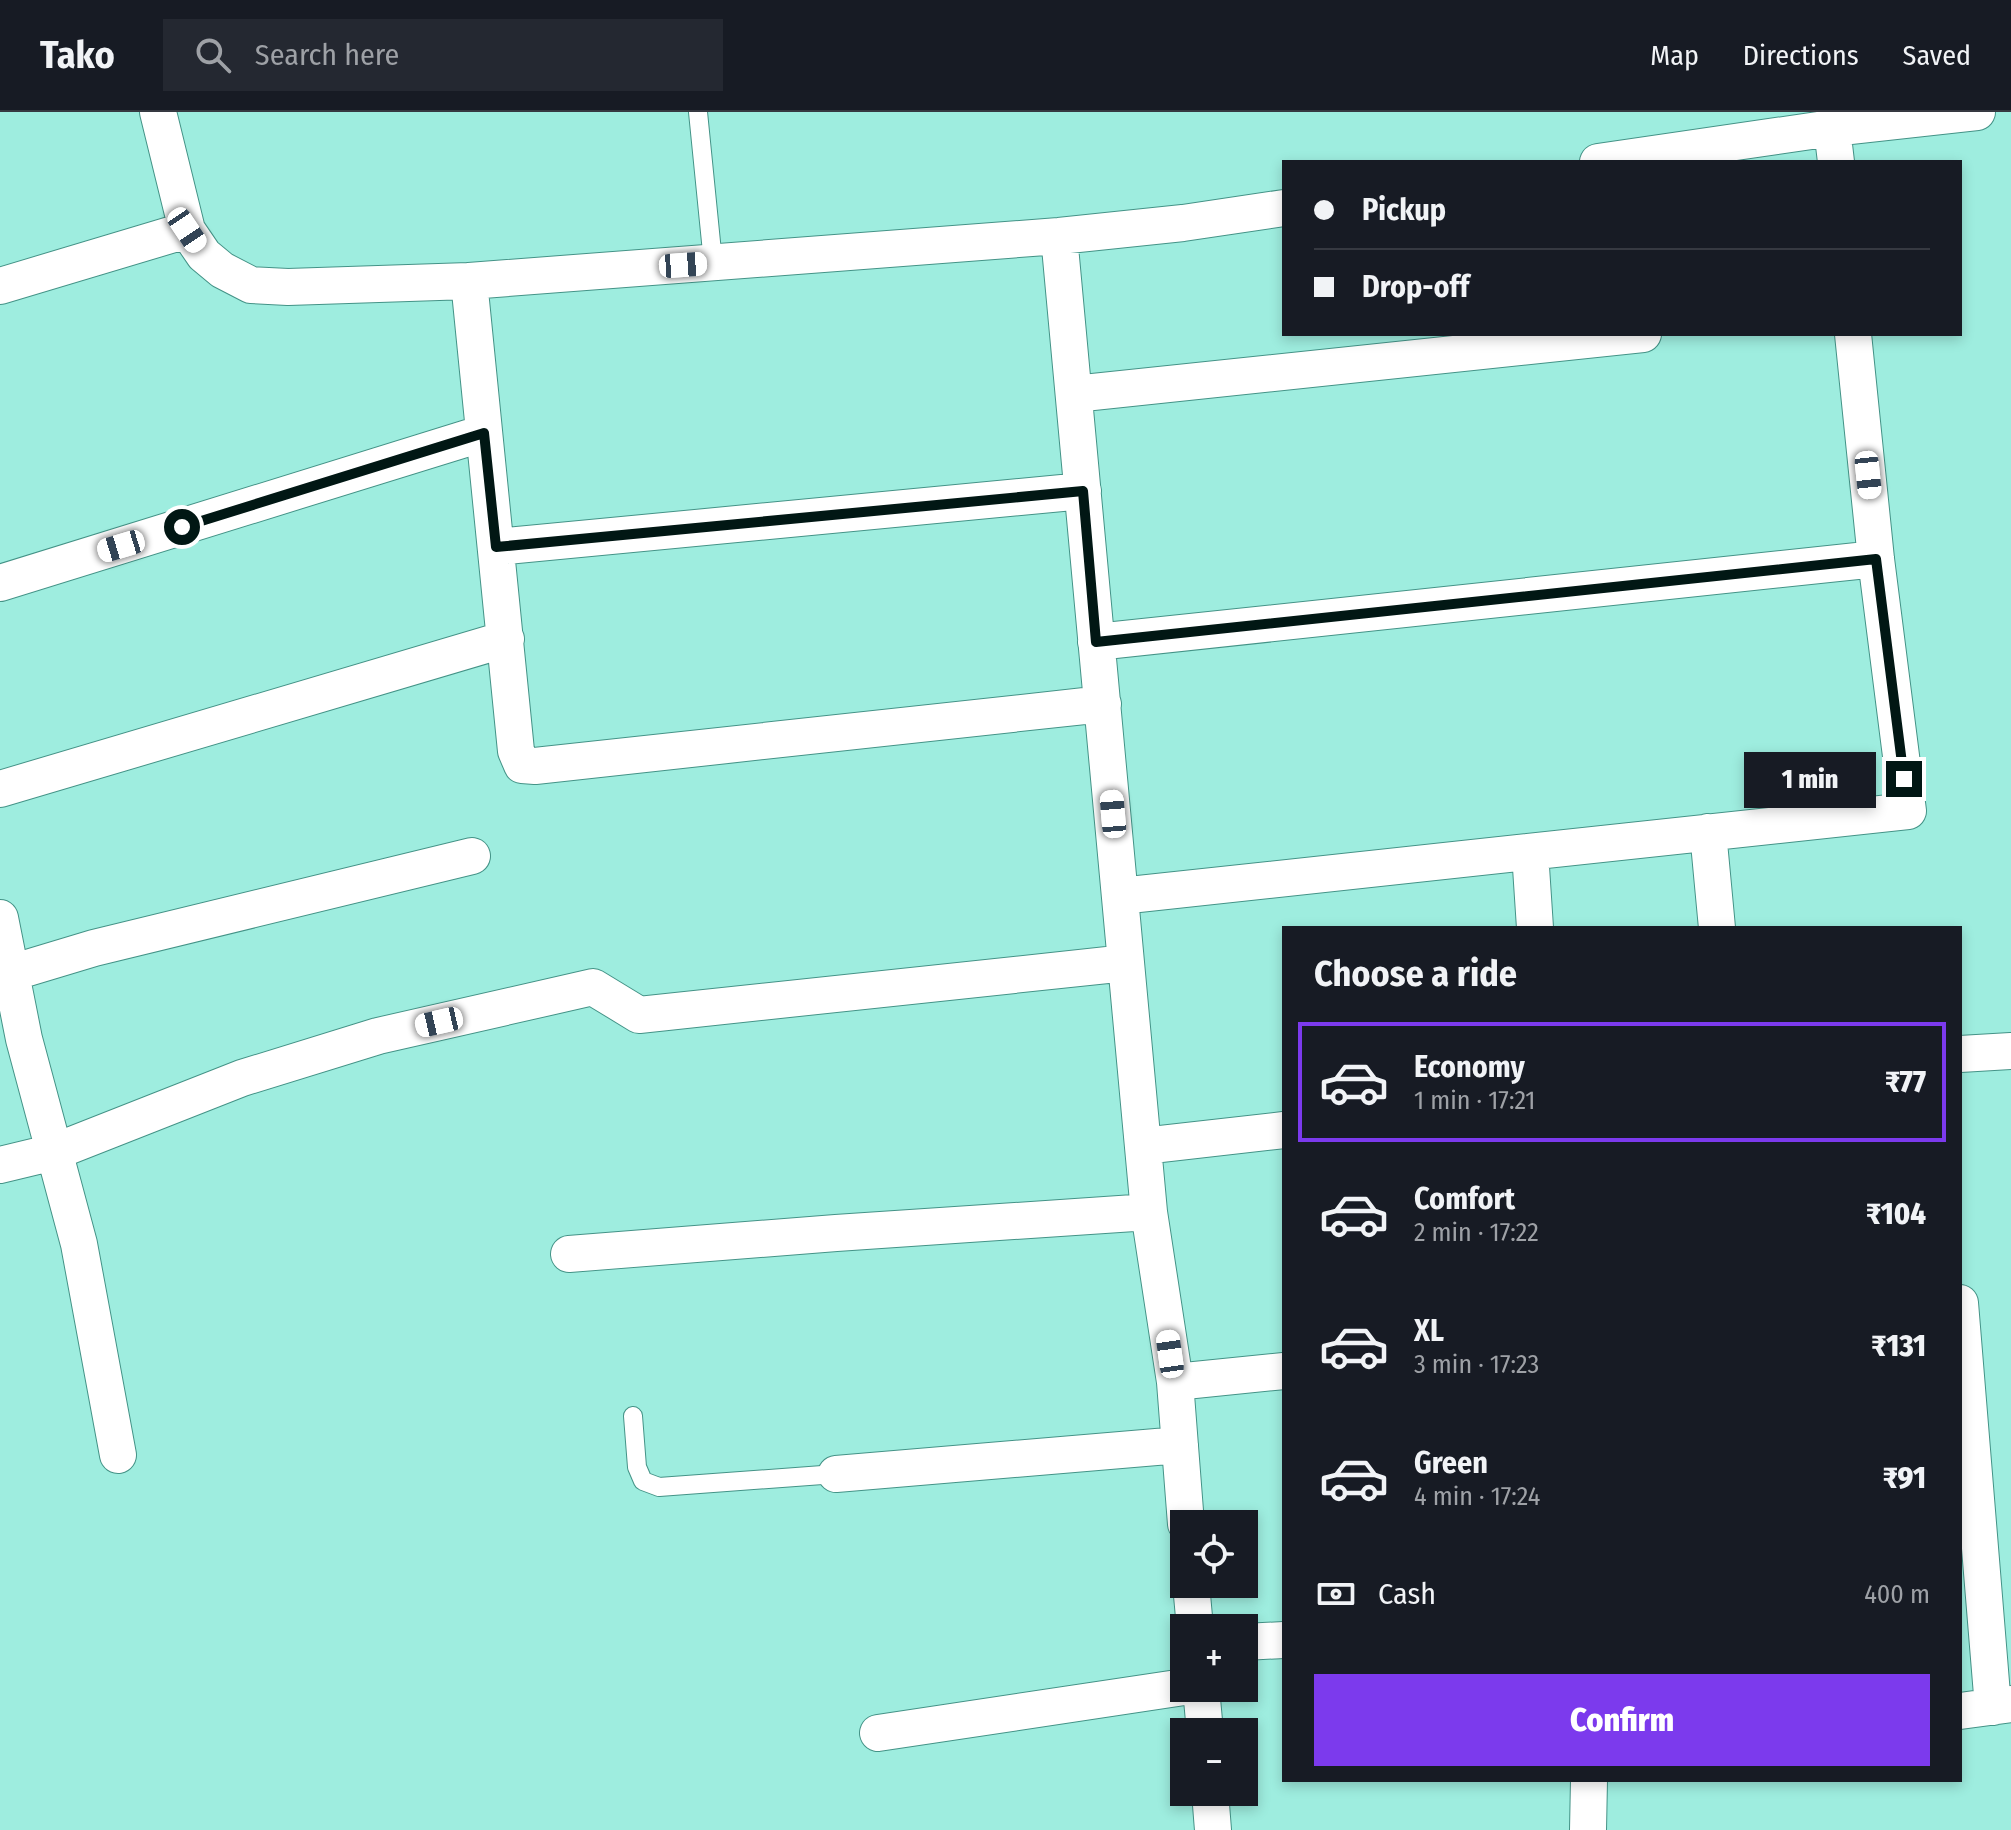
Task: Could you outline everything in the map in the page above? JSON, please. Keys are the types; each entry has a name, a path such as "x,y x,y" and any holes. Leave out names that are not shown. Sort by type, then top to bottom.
{"street":[{"path":"158,112 187,230 204,255 222,270 251,285 288,287 469,281 1059,236 1282,208"},
{"path":"1626,160 1834,145 1977,112"},
{"path":"0,286 187,230"},
{"path":"1059,236 1149,1212 1175,1382 1185,1510"},
{"path":"469,281 516,751 522,765 1103,704"},
{"path":"1074,394 1624,336"},
{"path":"1120,896 1908,811 1876,559 1853,336"},
{"path":"0,583 484,433"},
{"path":"496,547 1083,491"},
{"path":"1096,642 1876,559"},
{"path":"0,789 506,639"},
{"path":"1708,832 1717,926"},
{"path":"1530,852 1535,926"},
{"path":"11,973 94,948 472,856"},
{"path":"0,918 24,1039 79,1244 118,1455"},
{"path":"0,1165 54,1152 242,1078 378,1036 593,987 639,1015 1126,963"},
{"path":"1962,1054 2011,1051"},
{"path":"1143,1146 1282,1130"},
{"path":"569,1254 1149,1212"},
{"path":"1962,1325 1981,1516 1988,1707"},
{"path":"1175,1382 1282,1371"},
{"path":"836,1474 1180,1445"},
{"path":"1258,1641 1282,1640"},
{"path":"878,1733 1170,1689"},
{"path":"1588,1830 1589,1782"},
{"path":"1211,1806 1213,1830"}],"lane":[{"path":"698,112 713,262"},
{"path":"633,1416 637,1467 643,1481 659,1487 836,1474"}],"route":[{"path":"182,527 484,433 496,547 1083,491 1096,642 1876,559 1904,779"}]}
